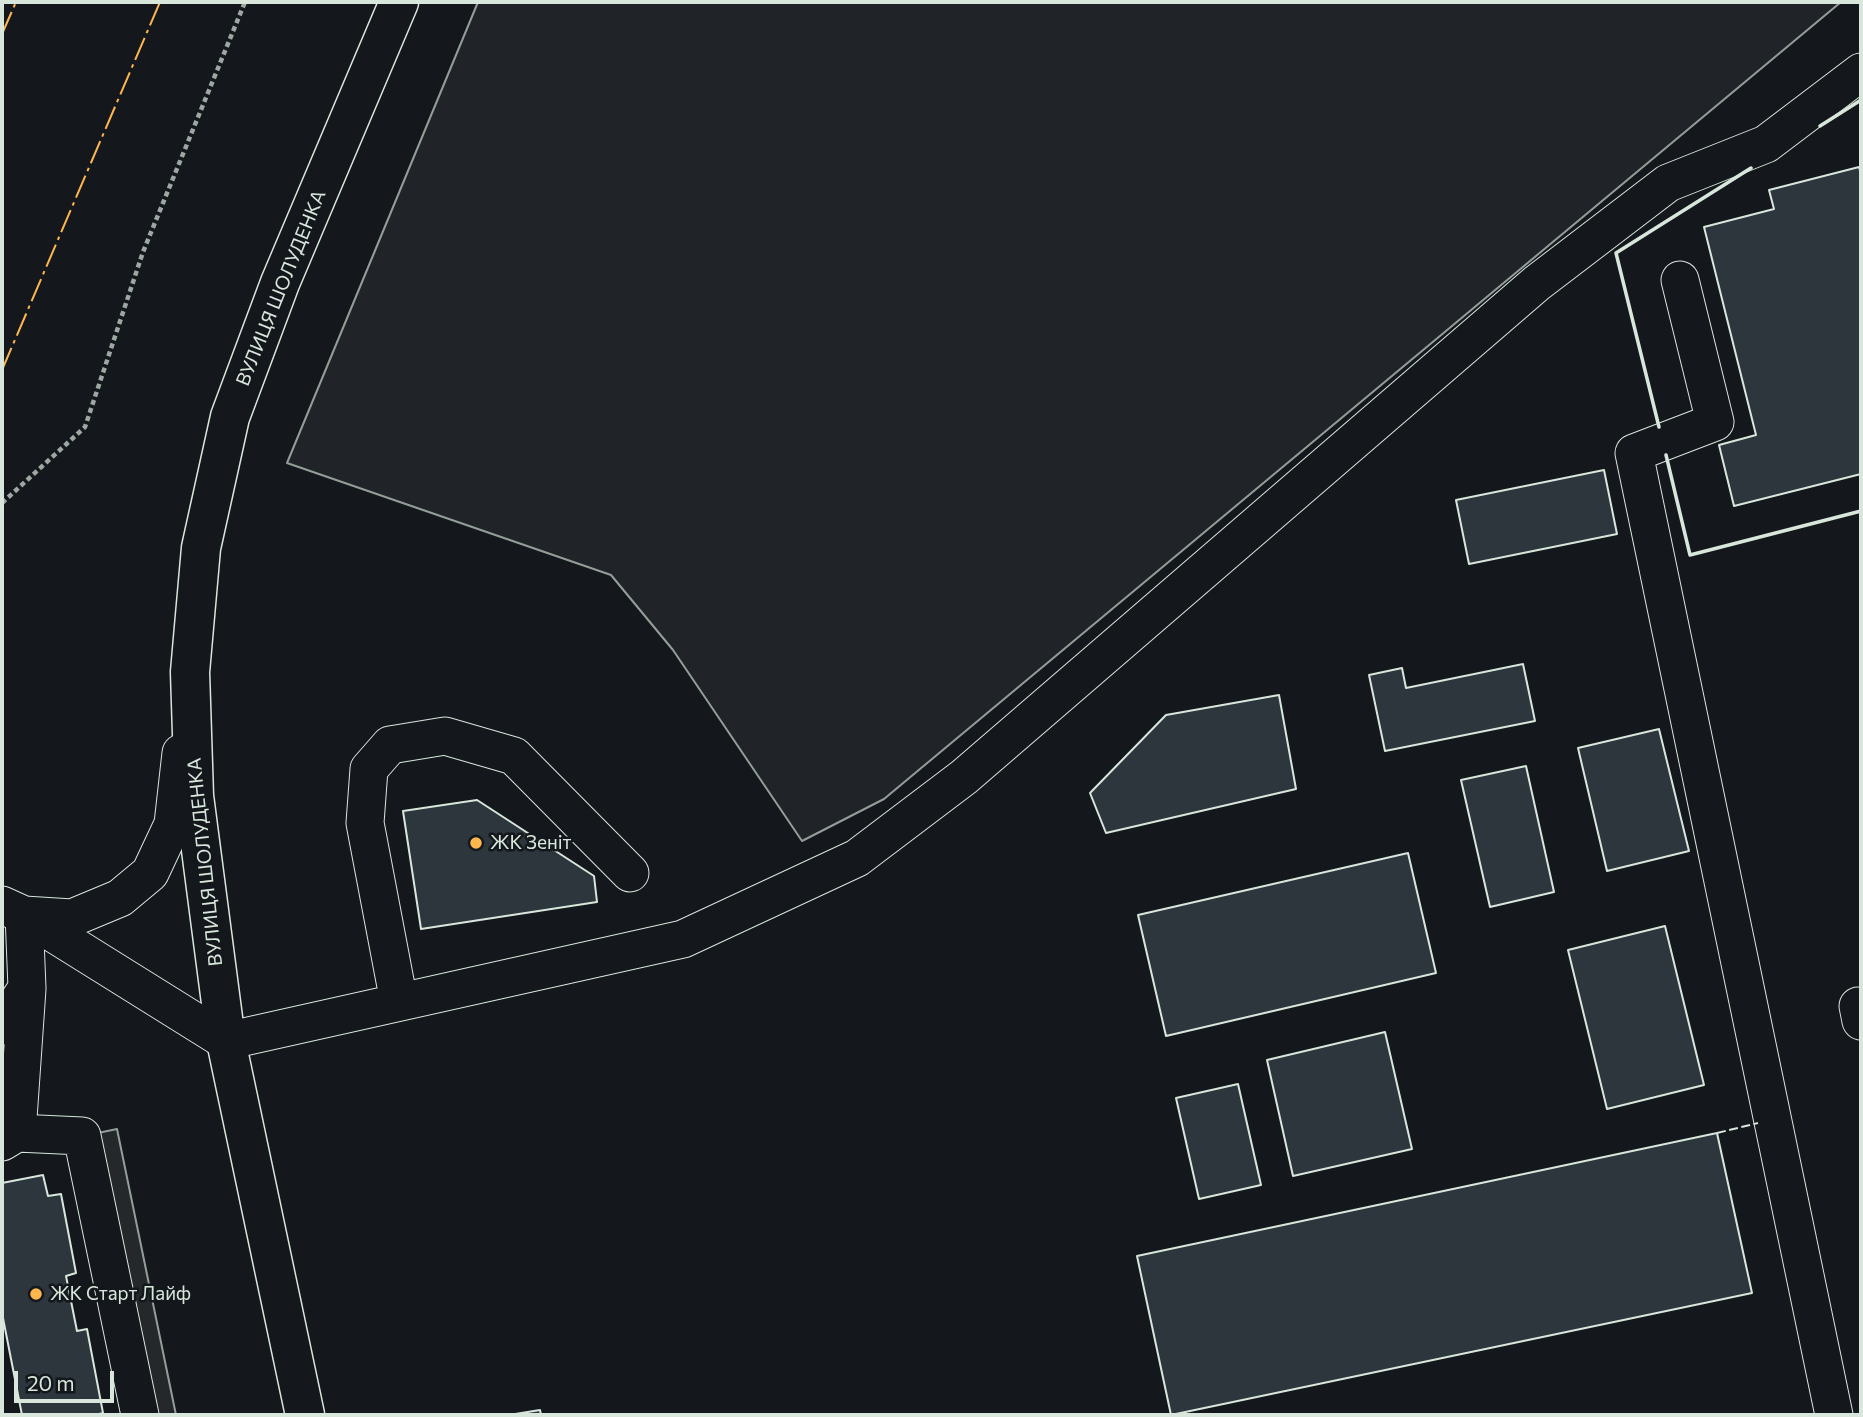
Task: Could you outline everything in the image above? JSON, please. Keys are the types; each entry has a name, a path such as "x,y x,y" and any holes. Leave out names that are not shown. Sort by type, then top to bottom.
{"main road":[{"name":"ВУЛИЦЯ ШОЛУДЕНКА","path":"305,1415 226,1041 194,796 190,672 201,548 230,417 280,283 399,2"}],"street":[{"path":"13,910 226,1041 683,939 857,858 964,776 1537,283 1668,183 1766,144 1861,72"},
{"path":"1680,280 1715,422 1634,453 1834,1415"},
{"path":"13,910 72,918 120,898 150,873 173,824 190,672"},
{"path":"399,1002 365,823 369,769 390,746 445,736 514,756 630,873"},
{"path":"13,910 27,988 10,1138 82,1136 140,1415"},
{"path":"2,1026 27,988"},
{"path":"1861,1006 1858,1006 1861,1021"}],"path":[{"path":"2,503 85,427 143,252 246,2"}],"shaded area":[{"path":"478,2 1841,2 884,799 802,841 673,650 611,575 287,463"},
{"path":"117,1129 176,1415 150,1415 93,1134"}],"building":[{"path":"1859,167 1861,474 1734,506 1719,445 1756,435 1704,227 1774,209 1769,190"},
{"path":"1604,470 1617,534 1469,564 1456,500"},
{"path":"1523,664 1535,721 1385,751 1369,675 1402,668 1406,688"},
{"path":"1279,695 1296,789 1106,833 1090,793 1166,715"},
{"path":"1659,729 1689,851 1607,871 1578,748"},
{"path":"1526,766 1554,892 1490,907 1461,780"},
{"name":"ЖК Зеніт","path":"477,800 594,876 597,902 421,929 403,811"},
{"path":"1408,853 1436,973 1166,1036 1138,915"},
{"path":"1665,926 1704,1085 1607,1109 1568,950"},
{"path":"1385,1032 1412,1149 1293,1176 1267,1060"},
{"path":"1238,1084 1261,1185 1199,1199 1176,1098"},
{"path":"1717,1133 1752,1293 1171,1415 1137,1256"},
{"name":"ЖК Старт Лайф","path":"43,1175 48,1196 61,1194 76,1273 66,1276 77,1331 87,1329 103,1413 95,1415 22,1415 2,1313 2,1183"},
{"path":"540,1410 541,1415 509,1415"}],"fence":[{"path":"1717,1133 1758,1123"}],"wall":[{"path":"1820,126 1861,100"},
{"path":"1659,427 1616,253 1751,168"},
{"path":"1666,455 1690,555 1861,511"}],"power":[{"path":"2,34 16,2"},
{"path":"2,370 160,2"}],"place":[{"name":"ЖК Зеніт","path":"476,843"},
{"name":"ЖК Старт Лайф","path":"36,1294"}]}
